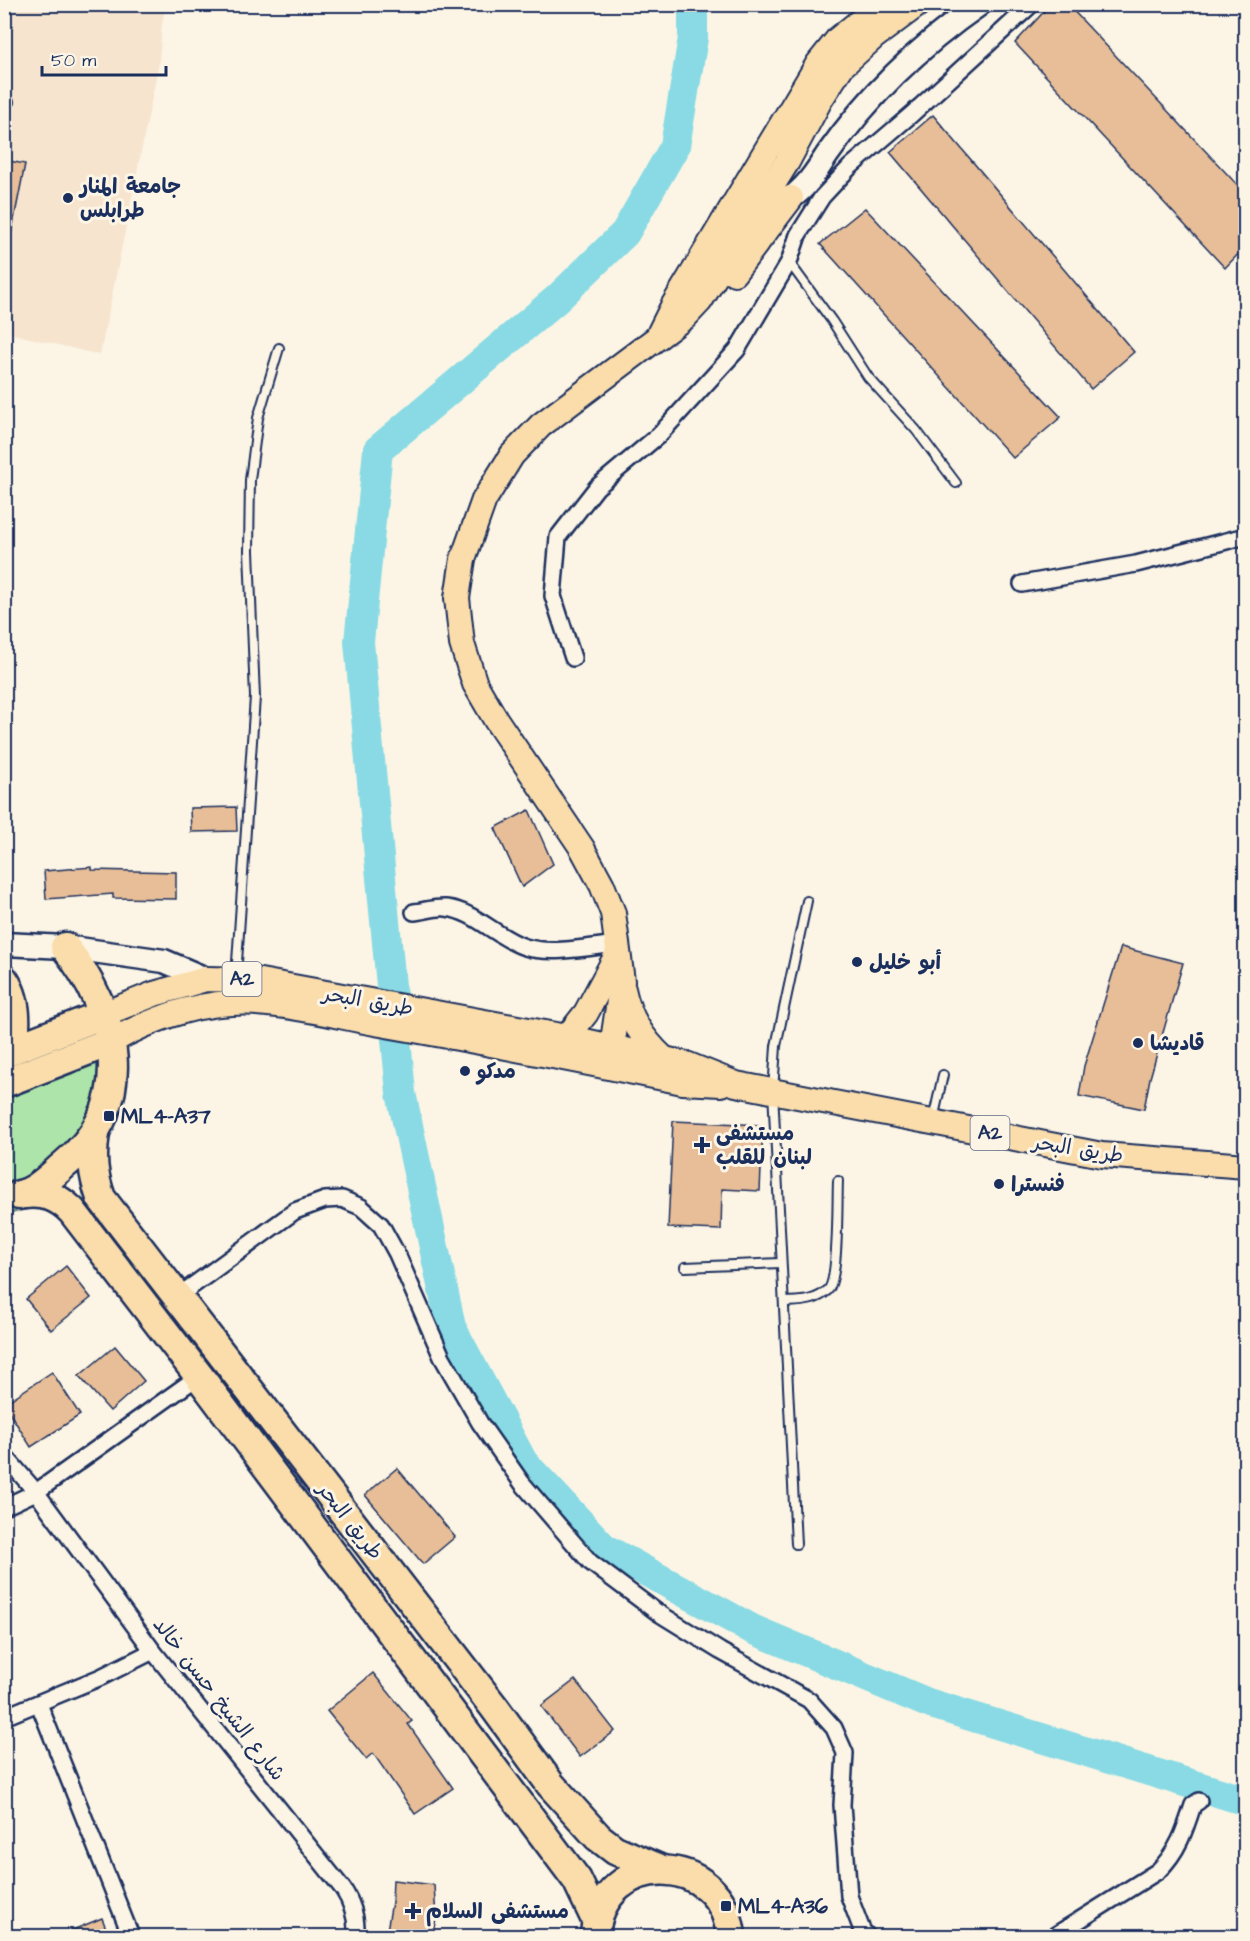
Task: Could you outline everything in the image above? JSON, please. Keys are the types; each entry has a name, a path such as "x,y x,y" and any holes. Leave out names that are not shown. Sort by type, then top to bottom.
{"highway":[{"path":"65,947 88,978 104,1014 100,1046"},
{"path":"4,980 15,1005 16,1027 8,1051"},
{"name":"طريق البحر","path":"8,1051 104,1014"},
{"path":"76,1025 100,1046"},
{"name":"طريق البحر","path":"14,1196 46,1180 80,1152 95,1133 105,1112 114,1066 100,1046"},
{"name":"A2","path":"4,1083 100,1046"},
{"name":"طريق البحر","path":"95,1133 91,1155 93,1178 101,1198 486,1697 551,1785 583,1821 615,1850 662,1870 684,1874 704,1884 720,1900 729,1921 731,1936"},
{"name":"طريق البحر","path":"14,1196 37,1193 51,1195 63,1201 72,1211 199,1376 577,1880 595,1932"},
{"path":"595,1932 601,1910 611,1894 626,1881 643,1873 662,1870"}],"main road":[{"path":"700,301 754,195 761,161 827,51 838,39 881,4"},
{"path":"657,337 672,306 754,195 787,162 820,100 842,66 874,36 918,4"},
{"path":"663,1058 647,1043 634,1024 626,1003 614,913 602,885 475,684 462,644 458,598 463,559 484,500 512,454 541,424 685,316 729,278 791,198 818,168 837,140 889,79 952,24 980,4"},
{"path":"761,161 798,162 837,140"},
{"path":"754,195 778,204 791,198"},
{"path":"4,944 65,947 164,961 206,979"},
{"path":"567,1037 593,1000 617,949"},
{"name":"طريق البحر","path":"104,1014 154,994 206,979 236,978 400,1017 611,1057 663,1058 702,1069 736,1084"},
{"path":"611,1057 622,981"},
{"path":"536,1032 593,1000"},
{"name":"طريق البحر","path":"100,1046 143,1025 186,1010 233,1002 400,1017 567,1037 611,1057 683,1082 736,1084 1102,1155 1245,1166"}],"street":[{"path":"573,658 553,596 558,537 597,487 659,435 737,350 789,262 798,235 822,197 850,167 912,114 1032,4"},
{"path":"1022,584 1136,564 1245,536"},
{"path":"414,912 445,908 457,911 506,939 527,948 617,949"},
{"path":"177,1297 295,1211 325,1200 342,1199 361,1207 381,1226 397,1254 442,1357 480,1424 522,1484 590,1562 657,1612 720,1651 809,1700 834,1728 845,1753 842,1805 849,1896 862,1930 867,1936"},
{"path":"4,1507 36,1492 199,1376"},
{"name":"شارع الشيخ حسن خالد","path":"4,1455 36,1492 153,1651 343,1889 351,1900 356,1936"},
{"path":"4,1717 101,1677 153,1651"},
{"path":"39,1704 131,1936"},
{"path":"1054,1936 1158,1871 1178,1848 1193,1805 1199,1801"}],"lane":[{"path":"789,262 832,321 868,377 916,430 956,483"},
{"path":"236,978 255,697 249,551 250,480 258,418 279,348"},
{"path":"796,1544 772,1091 776,1046 807,901"},
{"path":"933,1121 943,1075"},
{"path":"784,1302 811,1301 829,1289 835,1273 837,1181"},
{"path":"685,1267 782,1263"}],"shaded area":[{"name":"جامعة المنار طرابلس","path":"5,5 166,5 159,63 100,355 5,332"}],"green space":[{"path":"97,1050 104,1082 75,1173 51,1195 36,1204 5,1215 5,1079"}],"building":[{"path":"1051,4 1067,4 1245,193 1245,247 1225,268 1015,43"},
{"path":"933,115 1134,352 1091,389 890,152"},
{"path":"4,160 25,164 11,235 4,235"},
{"path":"865,208 1061,417 1013,458 820,244"},
{"path":"236,807 237,831 191,832 190,808"},
{"path":"529,810 553,864 522,887 495,828"},
{"path":"92,867 92,870 176,872 176,899 113,898 113,894 46,899 44,871"},
{"path":"1121,947 1183,963 1150,1078 1144,1109 1079,1096 1084,1066"},
{"path":"673,1121 763,1125 760,1191 722,1189 721,1230 668,1228"},
{"path":"66,1266 91,1298 51,1330 26,1299"},
{"path":"115,1346 144,1381 110,1411 79,1376"},
{"path":"52,1372 80,1415 31,1447 4,1404"},
{"path":"397,1468 455,1537 423,1564 365,1495"},
{"path":"373,1673 412,1721 408,1724 453,1788 415,1814 373,1753 366,1759 327,1711"},
{"path":"575,1680 615,1731 580,1757 541,1706"},
{"name":"مستشفى السلام","path":"393,1880 434,1885 436,1919 432,1936 386,1936"},
{"path":"102,1918 109,1936 58,1936"}],"waterway":[{"path":"693,4 693,38 675,146 625,233 557,299 378,450 359,642 401,1093 451,1327 523,1462 605,1549 752,1629 928,1703 1246,1801"}],"place":[{"name":"جامعة المنار طرابلس","path":"68,198"},
{"name":"أبو خليل","path":"857,962"},
{"name":"قاديشا","path":"1138,1043"},
{"name":"مدكو","path":"465,1071"},
{"name":"ML4-A37","path":"109,1116"},
{"name":"مستشفى لبنان للقلب","path":"702,1145"},
{"name":"فنسترا","path":"999,1184"},
{"name":"ML4-A36","path":"726,1906"},
{"name":"مستشفى السلام","path":"413,1911"}]}
